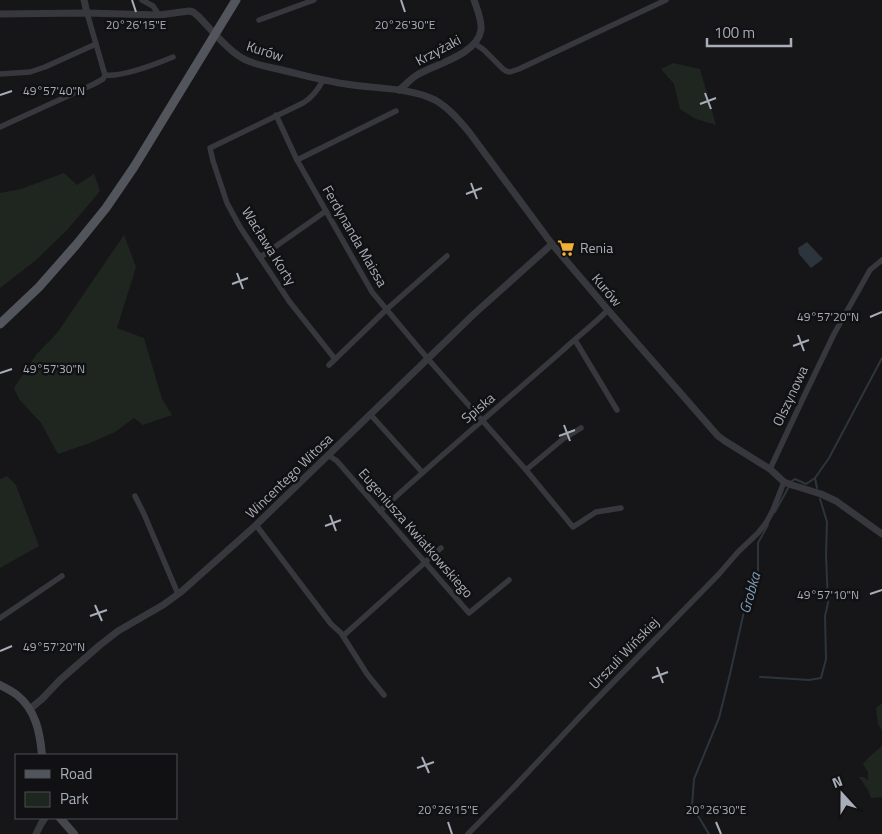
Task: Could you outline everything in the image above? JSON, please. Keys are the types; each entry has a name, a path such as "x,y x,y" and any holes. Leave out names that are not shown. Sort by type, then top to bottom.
{"main road":[{"path":"0,324 39,287 106,208 134,167 236,0"},
{"path":"0,685 17,695 30,709 36,721 42,754"},
{"path":"61,819 74,834"}],"street":[{"path":"84,0 106,75"},
{"path":"142,0 153,6 159,15"},
{"path":"259,20 314,0"},
{"name":"Krzyżaki","path":"411,93 409,82 415,76 457,57 469,48 480,35 480,18 474,0"},
{"path":"474,43 503,69 510,72 666,0"},
{"name":"Kurów","path":"159,15 193,12 233,53 255,63 323,80 399,90 426,96 445,106 469,132 552,244 718,436 770,469 788,483 836,501 882,534"},
{"path":"0,14 87,13 159,15"},
{"path":"0,74 30,72 96,44"},
{"path":"106,75 113,76 173,57"},
{"path":"0,128 94,84 106,75"},
{"name":"Wacława Korty","path":"323,80 311,98 210,148 228,202 240,228 289,301 335,360"},
{"path":"399,90 409,82"},
{"path":"296,160 396,111"},
{"name":"Ferdynanda Maissa","path":"276,116 296,160 372,292 573,527 596,512 621,508"},
{"path":"258,255 262,256 326,211"},
{"name":"Wincentego Witosa","path":"30,709 67,674 118,631 178,594 256,525 474,314 552,244"},
{"path":"329,365 387,309 447,256"},
{"name":"Olszynowa","path":"770,469 834,334 870,270 882,260"},
{"name":"Spiska","path":"380,511 608,310"},
{"path":"575,340 617,410"},
{"path":"370,414 422,472"},
{"path":"526,470 563,439 581,428"},
{"name":"Eugeniusza Kwiatkowskiego","path":"328,455 337,461 469,613 509,580"},
{"name":"Urszuli Wińskiej","path":"468,834 758,533 770,517 788,483"},
{"path":"135,496 178,594"},
{"path":"256,525 326,617 343,636 366,674 384,695"},
{"path":"343,636 441,548"},
{"path":"0,618 62,576"},
{"path":"36,834 44,819"}],"green space":[{"path":"673,63 700,69 716,125 696,119 680,109 674,84 661,69"},
{"path":"64,173 77,185 94,174 100,191 67,230 36,260 0,288 0,193 21,189"},
{"path":"124,235 136,267 117,328 144,338 162,399 172,415 143,425 134,418 115,432 58,454 41,423 19,399 14,388 36,355 57,333"},
{"path":"7,476 16,485 39,546 0,568 0,479"},
{"path":"882,703 882,731 878,724 876,708"},
{"path":"882,743 882,797 871,798 859,777 868,780 868,772 863,764 881,747"}],"shaded area":[{"path":"807,242 823,259 811,268 799,254 798,248"}],"waterway":[{"name":"Grobka","path":"775,512 792,481 795,479 806,484 815,478 829,458 882,358"},
{"path":"815,478 817,488"},
{"path":"760,677 809,680 821,678 826,659 825,616 828,603 827,522 820,499"},
{"name":"Grobka","path":"709,834 692,806 694,779 719,718 745,607 758,576 758,543 768,525"}],"place":[{"name":"Renia","path":"566,248"}]}
